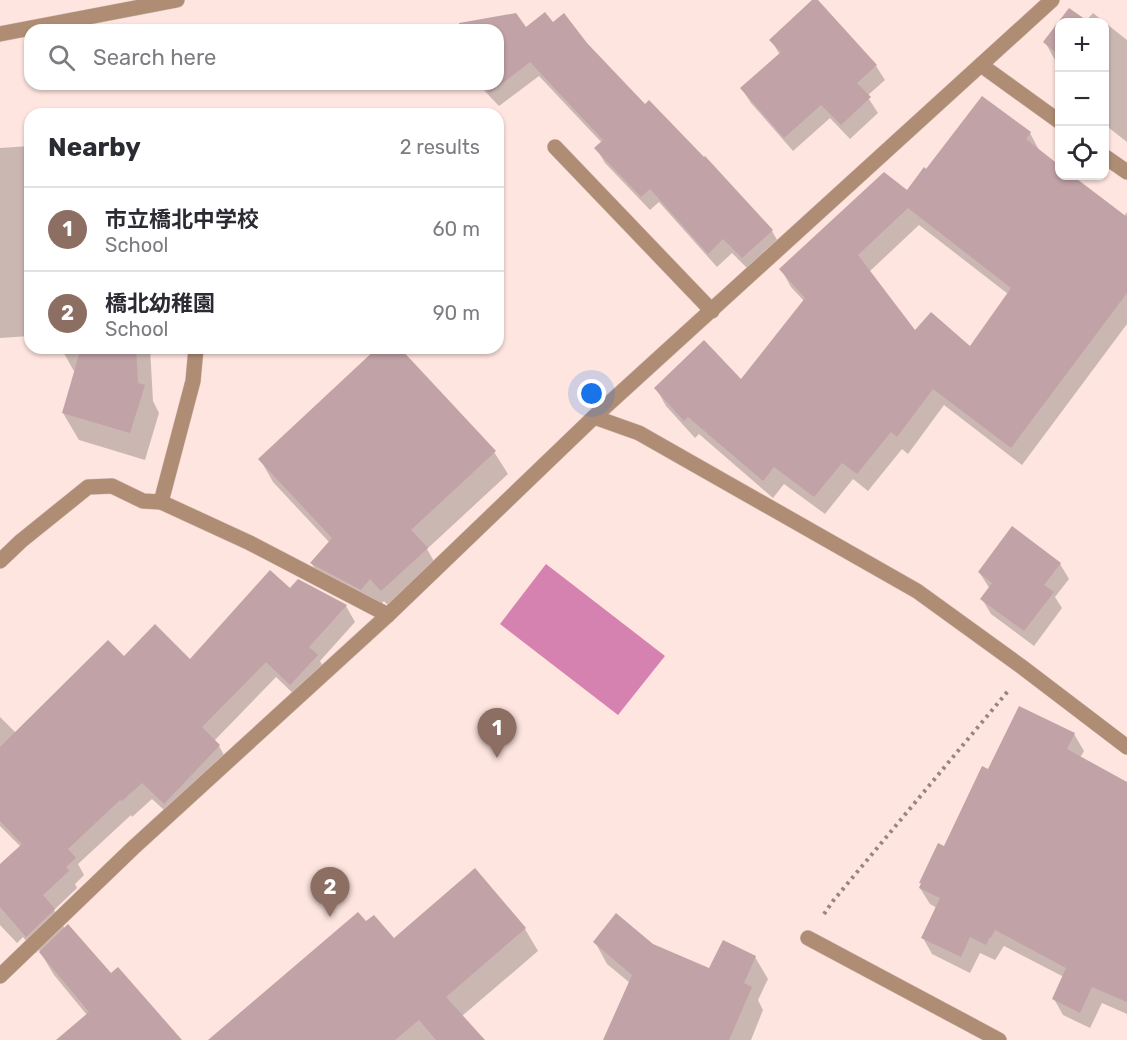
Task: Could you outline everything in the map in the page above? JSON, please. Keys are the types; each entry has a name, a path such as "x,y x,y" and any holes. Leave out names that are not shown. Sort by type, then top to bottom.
{"street":[{"path":"52,24 177,0"},
{"path":"0,976 133,848 388,615 594,417 1052,0"},
{"path":"0,34 24,29"},
{"path":"981,65 1055,119"},
{"path":"555,147 712,310"},
{"path":"1109,159 1127,172"},
{"path":"161,502 193,381 195,354"},
{"path":"594,417 639,434 918,591 1027,670 1127,747"},
{"path":"0,561 88,487 112,486 143,501 161,502 250,543 388,615"},
{"path":"808,938 999,1040"}],"path":[{"path":"808,938 833,902 948,765 995,705 1027,670"}],"shaded area":[{"path":"546,564 665,656 618,715 500,624"}],"building":[{"path":"812,0 818,0 877,65 857,83 871,97 841,125 821,105 784,138 740,88 781,52 769,40"},
{"path":"1069,8 1083,18 1061,18"},
{"path":"545,12 553,22 564,13 587,43 645,104 649,100 705,156 773,230 742,258 723,239 708,254 650,189 641,197 594,148 603,140 530,62 504,82 504,24 459,23 516,13 526,27"},
{"path":"1055,26 1055,52 1043,42"},
{"path":"982,96 1031,132 1026,139 1055,162 1055,180 1078,180 1127,217 1127,293 1011,448 933,389 897,437 891,432 857,474 842,463 814,497 774,467 763,481 688,417 684,421 654,388 704,340 741,379 805,298 779,269 884,172 907,190 924,167 926,169","holes":["908,208 1011,288 970,346 931,312 915,330 858,255"]},
{"path":"79,354 136,354 138,383 145,385 130,433 62,413"},
{"path":"371,354 406,354 496,451 411,530 428,548 381,591 370,579 361,590 310,563 332,538 258,459"},
{"path":"1012,526 1061,563 1044,585 1054,592 1024,631 980,599 992,583 978,572"},
{"path":"270,570 290,588 298,579 347,605 309,647 318,655 290,685 266,662 202,727 220,745 164,804 142,783 122,801 120,800 68,849 76,858 66,867 69,871 43,895 55,909 26,937 0,907 0,864 22,844 0,821 0,747 108,640 124,656 155,624 190,659"},
{"path":"1019,706 1075,733 1067,749 1127,782 1127,1002 1092,987 1080,1013 1052,999 1066,968 995,930 986,945 970,937 961,957 921,938 940,898 919,888 921,883 919,883 938,843 944,846 982,766 988,769"},
{"path":"475,868 526,928 446,997 485,1040 436,1040 419,1020 395,1040 208,1040 358,912 366,921 374,915 394,938"},
{"path":"616,913 653,944 709,968 723,940 756,956 744,983 752,987 729,1040 603,1040 632,975 593,942"},
{"path":"68,924 111,973 118,967 182,1040 56,1040 89,1012 39,952"}],"place":[{"name":"市立橋北中学校","path":"497,758"},
{"name":"橋北幼稚園","path":"330,917"}]}
